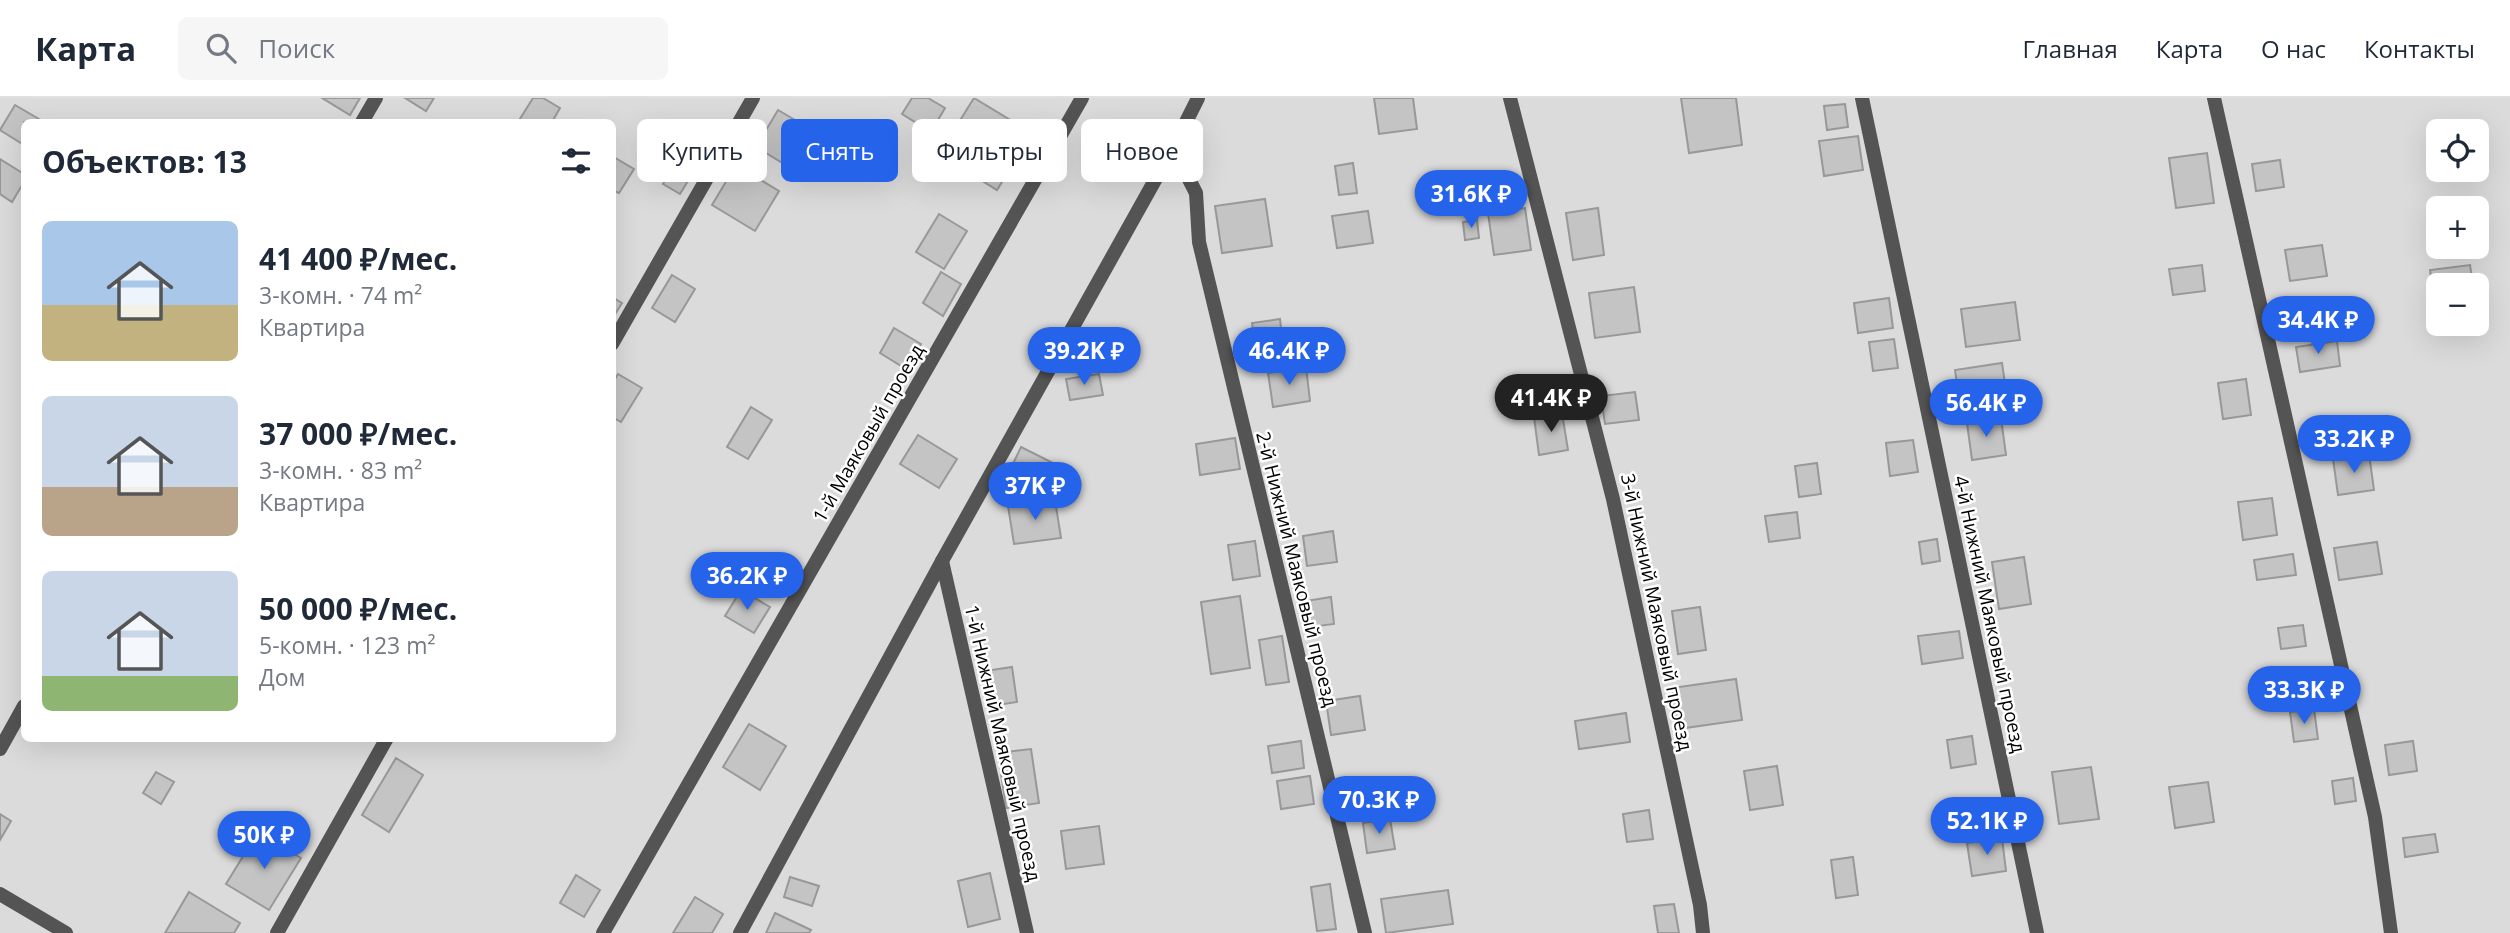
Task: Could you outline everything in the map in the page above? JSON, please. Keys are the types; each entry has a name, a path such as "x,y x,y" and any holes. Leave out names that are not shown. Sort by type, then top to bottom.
{"street":[{"path":"364,119 376,98"},
{"path":"616,337 753,98"},
{"name":"1-й Маяковый проезд","path":"603,933 1082,98"},
{"path":"1188,119 1198,98"},
{"name":"3-й Нижний Маяковый проезд","path":"1510,98 1613,499 1700,905 1703,933"},
{"name":"4-й Нижний Маяковый проезд","path":"1862,98 2037,933"},
{"path":"2214,98 2375,817 2391,933"},
{"path":"740,933 942,561 1154,182"},
{"name":"2-й Нижний Маяковый проезд","path":"1190,182 1196,193 1199,242 1365,933"},
{"name":"1-й Нижний Маяковый проезд","path":"942,561 1027,933"},
{"path":"0,749 21,711"},
{"path":"276,933 385,742"},
{"path":"0,894 66,933"}],"shaded area":[{"path":"0,98 2510,98 2510,933 0,933"}],"building":[{"path":"322,98 360,98 350,115"},
{"path":"405,98 434,98 426,111"},
{"path":"533,98 543,98 560,108 554,119 520,119"},
{"path":"912,98 928,98 945,108 939,119 912,120 902,114"},
{"path":"974,98 1009,119 961,119"},
{"path":"1374,98 1413,98 1417,129 1379,134"},
{"path":"1681,98 1736,98 1742,145 1689,153"},
{"path":"1845,104 1848,127 1827,130 1824,106"},
{"path":"15,105 39,119 21,119 21,143 0,130"},
{"path":"778,110 793,119 781,119 781,162 767,154 767,128"},
{"path":"1858,136 1863,170 1824,176 1819,141"},
{"path":"2207,153 2214,203 2176,208 2169,158"},
{"path":"616,158 634,169 619,193 616,192"},
{"path":"0,159 21,172 21,187 12,202 0,194"},
{"path":"2280,160 2284,187 2256,191 2252,164"},
{"path":"1353,163 1357,193 1339,195 1335,166"},
{"path":"664,182 687,182 680,194 663,184"},
{"path":"726,182 764,182 779,191 755,231 712,205"},
{"path":"984,182 1002,182 997,190"},
{"path":"1265,199 1272,246 1222,253 1215,206"},
{"path":"1525,208 1531,250 1494,255 1488,213"},
{"path":"1598,208 1604,255 1573,260 1566,213"},
{"path":"1368,211 1373,243 1337,248 1332,216"},
{"path":"939,214 967,231 944,269 916,252"},
{"path":"1477,220 1479,238 1465,240 1463,222"},
{"path":"2322,245 2327,276 2290,281 2285,250"},
{"path":"2202,265 2205,291 2173,295 2169,269"},
{"path":"2470,265 2471,273 2430,273 2430,270"},
{"path":"941,272 961,284 943,316 923,303"},
{"path":"672,275 695,289 675,322 652,308"},
{"path":"1634,287 1640,332 1595,338 1589,293"},
{"path":"1889,298 1893,328 1858,333 1854,303"},
{"path":"616,299 622,303 616,313"},
{"path":"2015,302 2020,340 1966,347 1961,309"},
{"path":"1280,319 1283,345 1256,349 1252,323"},
{"path":"894,328 921,344 906,369 880,353"},
{"path":"1894,339 1898,368 1873,371 1869,342"},
{"path":"2337,341 2340,366 2300,372 2296,347"},
{"path":"2002,363 2007,397 1960,404 1955,370"},
{"path":"1306,367 1310,401 1273,407 1268,373"},
{"path":"618,374 642,388 621,422 616,419"},
{"path":"1099,374 1103,395 1070,400 1066,379"},
{"path":"2246,379 2251,415 2223,419 2218,383"},
{"path":"1635,392 1639,420 1605,424 1601,396"},
{"path":"751,407 772,420 748,459 727,447"},
{"path":"1562,413 1568,450 1539,455 1534,417"},
{"path":"2001,418 2006,455 1972,460 1967,423"},
{"path":"918,435 957,459 939,488 900,464"},
{"path":"1235,438 1240,469 1200,475 1196,444"},
{"path":"1913,440 1918,472 1890,476 1886,443"},
{"path":"1021,447 1055,464 1044,485 1011,468"},
{"path":"2369,454 2374,490 2338,495 2333,459"},
{"path":"1817,463 1821,494 1799,497 1795,466"},
{"path":"2272,498 2277,535 2243,540 2238,502"},
{"path":"1055,500 1061,538 1014,544 1008,506"},
{"path":"1797,512 1800,538 1769,542 1765,516"},
{"path":"1333,531 1337,562 1307,566 1303,536"},
{"path":"1937,539 1940,561 1922,564 1919,542"},
{"path":"1255,541 1260,576 1233,580 1228,545"},
{"path":"2377,542 2382,574 2339,580 2334,548"},
{"path":"2293,554 2296,575 2257,580 2254,560"},
{"path":"2024,557 2031,604 1999,609 1992,562"},
{"path":"741,590 770,607 754,633 725,616"},
{"path":"1240,596 1250,668 1211,674 1201,602"},
{"path":"1331,597 1334,624 1310,627 1306,601"},
{"path":"1700,607 1706,650 1678,654 1672,611"},
{"path":"2303,625 2306,646 2281,649 2278,628"},
{"path":"1959,631 1963,658 1922,664 1918,636"},
{"path":"1282,636 1289,682 1266,685 1259,640"},
{"path":"1012,667 1017,702 990,706 985,671"},
{"path":"2330,669 2332,687 2315,689 2312,671"},
{"path":"1736,679 1742,720 1678,729 1672,688"},
{"path":"1360,696 1365,730 1331,735 1326,701"},
{"path":"2314,709 2318,739 2294,742 2290,712"},
{"path":"1626,713 1630,742 1579,749 1575,721"},
{"path":"749,724 786,746 760,790 723,767"},
{"path":"1972,736 1976,764 1951,768 1947,740"},
{"path":"1301,741 1304,768 1272,773 1268,746"},
{"path":"2413,741 2417,771 2389,775 2385,745"},
{"path":"1031,749 1039,803 1006,808 998,753"},
{"path":"396,758 423,775 389,832 362,815"},
{"path":"1777,766 1783,805 1750,810 1744,771"},
{"path":"2091,767 2099,819 2059,824 2052,772"},
{"path":"156,772 174,782 161,804 143,793"},
{"path":"1310,776 1314,804 1281,809 1277,781"},
{"path":"2353,778 2356,801 2335,804 2332,781"},
{"path":"2208,782 2214,822 2175,828 2169,787"},
{"path":"1649,810 1653,839 1627,842 1623,814"},
{"path":"0,814 11,821 0,840"},
{"path":"1390,819 1395,849 1367,853 1363,823"},
{"path":"1099,826 1104,864 1066,869 1061,831"},
{"path":"258,832 301,858 269,910 226,884"},
{"path":"2435,834 2438,852 2405,857 2403,838"},
{"path":"2002,838 2006,871 1972,876 1967,843"},
{"path":"1853,857 1858,895 1836,898 1831,860"},
{"path":"990,873 1000,919 968,927 958,881"},
{"path":"576,875 600,890 584,917 560,903"},
{"path":"790,877 819,886 812,906 784,897"},
{"path":"1330,884 1336,929 1317,931 1311,887"},
{"path":"1448,890 1453,924 1386,933 1381,899"},
{"path":"189,892 240,923 234,933 165,933"},
{"path":"695,897 723,914 712,933 673,933"},
{"path":"1674,904 1679,933 1658,933 1654,906"},
{"path":"775,913 811,930 809,933 766,933"}]}
